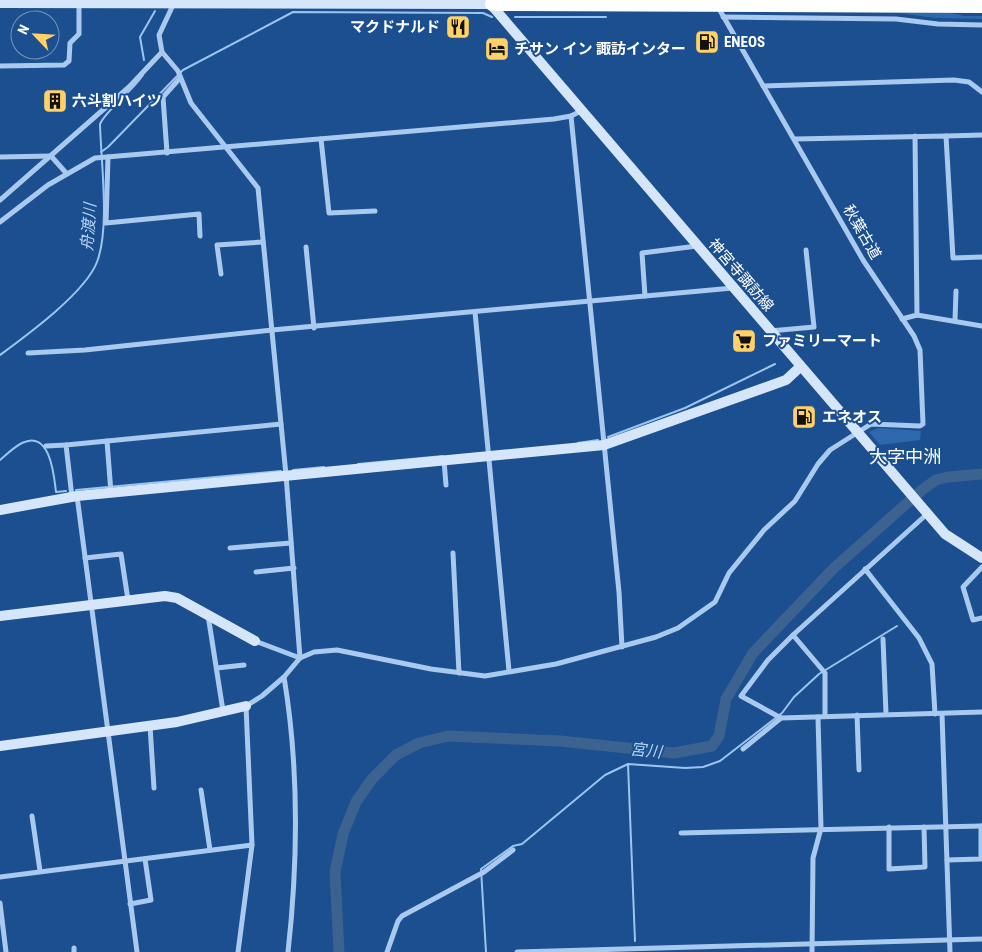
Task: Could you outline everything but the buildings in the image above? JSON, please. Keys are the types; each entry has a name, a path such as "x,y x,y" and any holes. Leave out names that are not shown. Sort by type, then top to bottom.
{"highway":[{"path":"490,2 715,2 982,6"}],"street":[{"path":"0,2 490,2"},
{"path":"174,2 159,35 162,52 179,75 191,104 258,188 286,474 300,658"},
{"name":"神宮寺諏訪線","path":"490,2 800,367 925,510 955,543 982,558"},
{"name":"秋葉古道","path":"715,2 863,260 914,336 920,350 923,424 920,426 878,423 857,431"},
{"path":"0,66 64,65 69,61 70,43 79,34 79,3"},
{"path":"723,17 896,19 938,24 982,25"},
{"path":"0,200 129,87 162,52"},
{"path":"167,153 163,97 179,75"},
{"path":"762,86 954,80 969,82 982,92"},
{"path":"0,222 48,185 96,158 554,119 571,116 581,111"},
{"path":"571,116 619,592 622,647"},
{"path":"795,139 982,135"},
{"path":"915,136 917,316"},
{"path":"946,136 953,258 982,257"},
{"path":"321,139 329,213 375,211"},
{"path":"0,157 51,156"},
{"path":"51,156 66,174"},
{"path":"106,157 106,224 199,214 200,236"},
{"path":"221,274 217,245 263,242"},
{"path":"645,296 642,253 697,246"},
{"path":"306,247 314,328"},
{"path":"770,331 814,326 806,250"},
{"path":"28,353 85,350 272,330 314,328 590,300 733,288"},
{"path":"955,320 956,292"},
{"path":"476,312 509,671"},
{"path":"902,319 917,316 955,320 982,326"},
{"path":"0,510 74,497 286,474 604,445 786,380 800,367"},
{"path":"46,446 281,424"},
{"path":"0,746 207,717 246,706 262,696 284,677 300,658 314,652 337,650 459,673 485,676 556,664 656,637 678,628 708,608 719,595 729,573 764,530 795,501 818,464 830,450 857,431"},
{"path":"107,441 111,493"},
{"path":"66,445 85,558 137,952"},
{"path":"444,461 446,485"},
{"path":"925,510 768,660 741,696 781,718 818,717 825,715 982,712"},
{"path":"230,548 291,542"},
{"path":"85,558 121,554 128,600"},
{"path":"453,554 459,673"},
{"path":"256,572 294,568"},
{"path":"982,568 963,587 973,620 982,618"},
{"path":"865,569 919,638 932,664 935,714"},
{"path":"0,616 165,596 177,598 208,613 255,641 300,658"},
{"path":"208,613 223,711"},
{"path":"793,635 825,673 825,715"},
{"path":"883,639 886,714"},
{"path":"217,668 244,665"},
{"path":"284,677 288,704 295,814 292,909 288,952"},
{"path":"238,952 252,845 246,706"},
{"path":"942,714 950,952"},
{"path":"857,715 859,770"},
{"path":"812,952 813,858 821,828 818,717"},
{"path":"743,749 781,718"},
{"path":"150,726 154,788"},
{"path":"201,790 210,850"},
{"path":"32,816 40,872"},
{"path":"681,833 821,828 982,826 981,859 947,860"},
{"path":"889,828 889,869 926,868 924,827"},
{"path":"0,877 252,845"},
{"path":"387,952 398,921 402,916 484,872 513,850"},
{"path":"130,904 151,900 145,859"},
{"path":"0,903 6,952"},
{"path":"517,952 812,942 982,939"}],"shaded area":[{"path":"940,10 964,16 982,16 982,19 935,18 898,13 735,11"},
{"path":"878,428 921,431 920,440 880,445 869,432"}],"waterway":[{"name":"舟渡川","path":"144,60 140,37 155,11"},
{"path":"101,152 183,70 293,12 483,13 492,17"},
{"path":"515,17 606,17"},
{"name":"舟渡川","path":"0,355 68,300 81,287 97,262 101,248 104,214 100,124 143,75"},
{"path":"608,437 685,408 775,364"},
{"path":"0,460 22,443 31,440 39,442 49,456 56,492 66,491"},
{"path":"578,443 598,440"},
{"path":"358,464 443,456"},
{"path":"293,470 324,467"},
{"path":"76,490 281,471"},
{"name":"宮川","path":"339,952 335,872 343,834 356,802 372,779 396,755 419,743 448,736 560,741 674,753 712,746 719,736 726,699 753,653 834,568 923,489 936,480 982,474"},
{"path":"486,952 481,869 513,846 522,844 605,775 628,764 685,768 703,767 720,761 782,713 794,697 819,674 897,626"},
{"path":"628,764 635,941"}],"place":[{"name":"マクドナルド","path":"458,27"},
{"name":"ENEOS","path":"707,42"},
{"name":"チサン イン 諏訪インター","path":"497,49"},
{"name":"六斗割ハイツ","path":"55,101"},
{"name":"ファミリーマート","path":"744,341"},
{"name":"エネオス","path":"804,417"}],"district":[{"name":"大字中洲","path":"905,457"}]}
